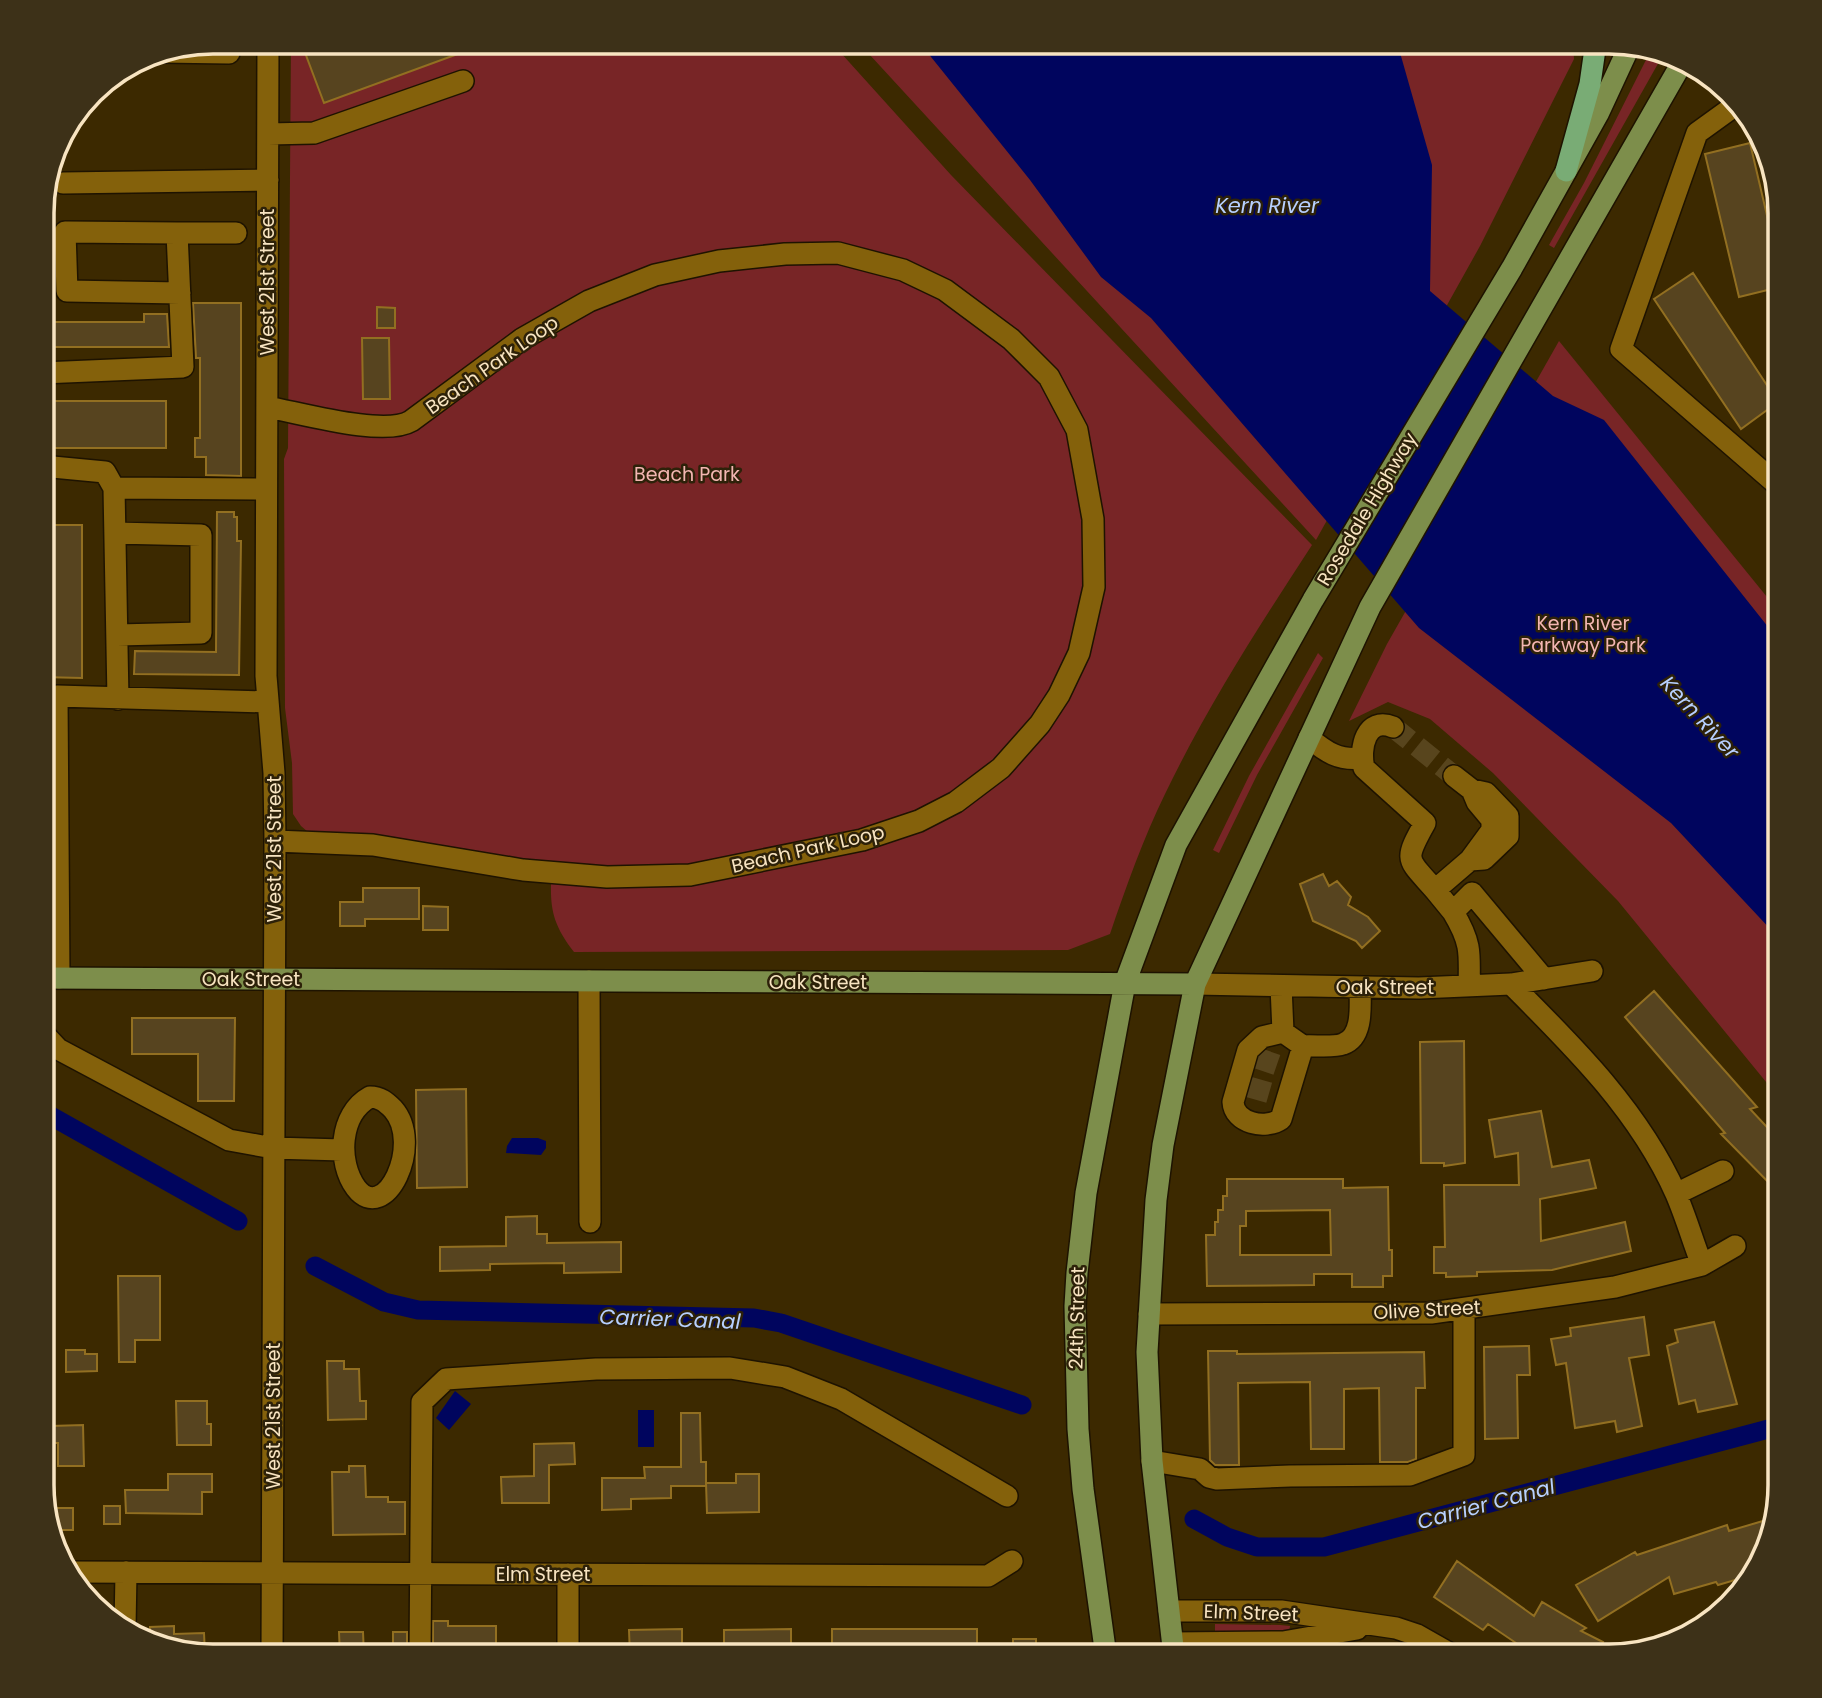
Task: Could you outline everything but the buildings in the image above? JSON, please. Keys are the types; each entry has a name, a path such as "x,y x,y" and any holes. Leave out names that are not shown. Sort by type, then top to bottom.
{"highway":[{"path":"1566,171 1590,84 1594,54"}],"main road":[{"name":"Rosedale Highway","path":"1125,983 1176,845 1313,600 1512,268 1598,114 1625,56"},
{"path":"1172,1644 1147,1391 1151,1254 1161,1159 1195,984 1370,607 1678,70"},
{"name":"Oak Street","path":"55,978 1195,984"},
{"name":"24th Street","path":"1104,1644 1083,1489 1078,1429 1075,1306 1086,1193 1125,983"}],"street":[{"name":"West 21st Street","path":"268,55 266,676 274,773 275,841 272,1644"},
{"path":"268,134 314,133 463,81"},
{"path":"1729,110 1696,133 1621,349 1767,476"},
{"path":"63,183 268,180"},
{"path":"180,293 67,291 65,232 236,233"},
{"path":"55,372 183,367 177,233"},
{"name":"Beach Park Loop","path":"267,407 369,426 397,427 411,421 522,339 589,301 655,275 719,261 786,254 838,253 902,270 945,290 1011,339 1049,377 1077,430 1093,519 1094,587 1079,653 1059,695 1040,723 1001,768 956,802 919,821 862,840 690,876 607,877 523,870 373,845 275,841"},
{"path":"55,467 105,472 114,488 118,699"},
{"path":"114,488 266,489"},
{"path":"115,533 201,535 201,633 117,635"},
{"path":"55,695 268,702"},
{"path":"1393,727 1385,724 1368,732 1363,740 1364,768 1425,823 1409,851 1411,863 1453,912 1465,932 1470,955 1469,986"},
{"path":"1309,738 1328,753 1339,757 1362,758"},
{"path":"1435,891 1470,860 1484,859 1508,836 1508,816 1500,805 1486,793 1472,790 1454,776"},
{"path":"1453,912 1472,893 1544,979"},
{"name":"Oak Street","path":"1195,984 1469,986 1511,984 1592,971"},
{"path":"589,981 590,1222"},
{"path":"1511,984 1569,1042 1605,1083 1644,1138 1676,1194 1702,1265"},
{"path":"1281,986 1283,1032"},
{"path":"1303,1046 1291,1069 1282,1097 1281,1119 1264,1125 1239,1117 1233,1102 1244,1084 1252,1057 1248,1050 1262,1037 1283,1032 1303,1046 1343,1044 1353,1038 1359,1024 1360,987"},
{"path":"55,1046 229,1140 274,1148 342,1150"},
{"path":"1676,1194 1723,1171"},
{"name":"Olive Street","path":"1149,1314 1431,1313 1464,1310 1594,1292 1702,1265 1734,1246"},
{"path":"1152,1461 1200,1469 1209,1477 1217,1479 1290,1475 1410,1475 1464,1455 1464,1310"},
{"path":"420,1644 422,1402 446,1379 596,1369 730,1368 785,1377 841,1399 1007,1496"},
{"name":"Elm Street","path":"80,1572 988,1576 1012,1561"},
{"path":"125,1617 126,1572"},
{"path":"568,1574 568,1644"},
{"name":"Elm Street","path":"1169,1611 1281,1611 1396,1628 1433,1644"},
{"name":"Elm Street","path":"1303,1644 1373,1626"}],"green space":[{"path":"1574,54 1574,59 1480,246 1316,540 870,55"},
{"name":"Beach Park","path":"291,55 842,55 951,175 1312,545 1234,667 1181,762 1142,846 1110,934 1068,950 574,952 555,919 551,887 552,861 510,859 468,852 462,848 460,851 308,832 293,814 292,763 285,708 284,459 288,448"},
{"path":"1646,59 1659,63 1554,248 1549,245 1584,183"},
{"name":"Kern River Parkway Park","path":"1559,341 1767,597 1768,1084 1618,901 1493,773 1430,719 1388,702 1349,721 1387,644"},
{"path":"1318,653 1323,658 1257,775 1219,853 1213,850 1249,776"},
{"path":"1215,1624 1290,1626 1289,1633 1215,1634"}],"water":[{"name":"Kern River","path":"929,54 1400,54 1432,165 1430,291 1553,396 1604,420 1767,626 1768,926 1671,823 1419,628 1151,318 1101,277 1030,180"},
{"path":"512,1138 538,1138 546,1141 546,1148 541,1155 506,1153"},
{"path":"455,1391 471,1404 449,1430 436,1418"},
{"path":"638,1410 654,1410 654,1447 638,1447"}],"waterway":[{"path":"55,1118 238,1221"},
{"name":"Carrier Canal","path":"315,1266 384,1302 418,1310 754,1318 781,1323 1022,1405"},
{"name":"Carrier Canal","path":"1194,1519 1227,1537 1257,1547 1324,1547 1768,1429"}],"tunnel":[{"path":"1393,727 1454,776"},
{"path":"1257,1058 1286,1068"},
{"path":"1249,1087 1277,1095"}]}
